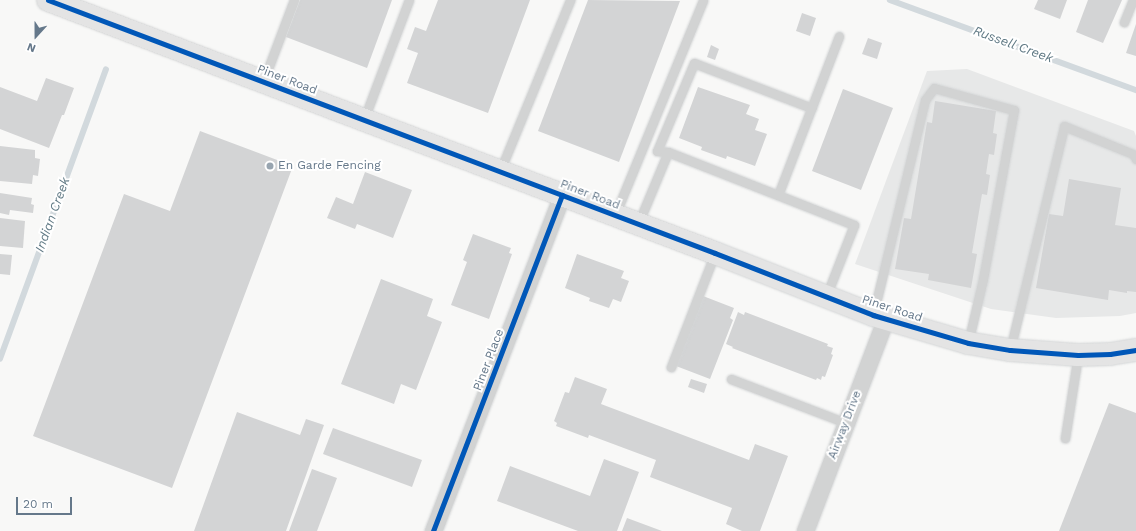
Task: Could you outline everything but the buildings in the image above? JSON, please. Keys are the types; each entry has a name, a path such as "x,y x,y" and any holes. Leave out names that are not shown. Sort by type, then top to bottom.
{"main road":[{"name":"Piner Road","path":"48,0 364,119 880,317 968,343 1010,350 1078,356 1110,354 1136,350"}],"street":[{"name":"Piner Place","path":"433,531 562,195"},
{"name":"Airway Drive","path":"805,531 846,422 880,317"}],"lane":[{"path":"263,82 294,0"},
{"path":"364,119 409,0"},
{"path":"500,171 570,0"},
{"path":"615,215 703,0"},
{"path":"1124,22 1133,0"},
{"path":"778,195 839,36"},
{"path":"812,108 694,63 657,151 668,152 854,224 826,297"},
{"path":"880,317 925,100 934,88 1014,110 983,279 968,343"},
{"path":"1010,350 1064,126 1133,154 1136,159"},
{"path":"638,224 668,152"},
{"path":"671,367 715,253"},
{"path":"1065,438 1078,356"},
{"path":"730,379 846,422"}],"shaded area":[{"path":"967,69 1134,131 1136,136 1136,313 1120,316 1056,318 991,309 855,264 927,71"}],"waterway":[{"name":"Russell Creek","path":"890,0 1136,90"},
{"name":"Indian Creek","path":"0,359 106,70"}],"cycle path":[{"path":"48,0 715,253 873,315 968,343 1010,350 1078,355 1110,354 1136,350"},
{"path":"433,531 562,195"}],"place":[{"name":"En Garde Fencing","path":"270,166"}]}
